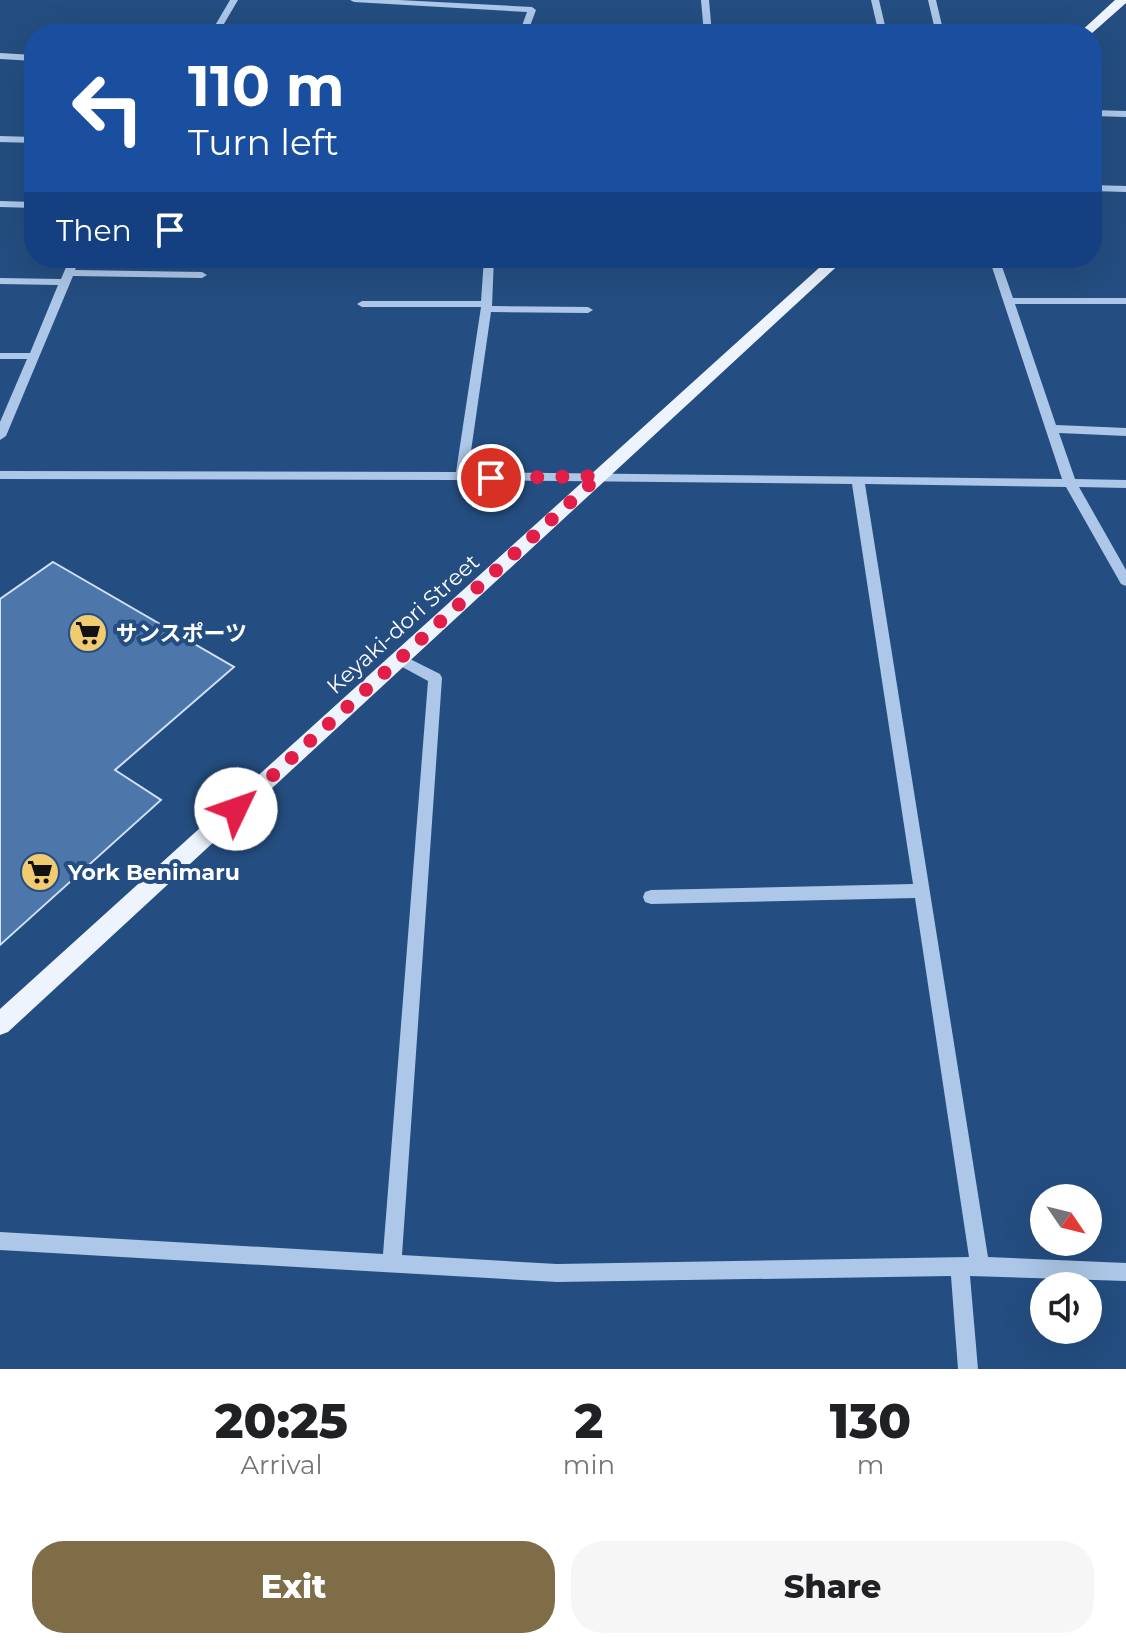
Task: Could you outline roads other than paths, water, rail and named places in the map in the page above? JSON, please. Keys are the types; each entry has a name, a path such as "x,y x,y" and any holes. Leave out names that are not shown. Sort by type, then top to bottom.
{"main road":[{"path":"1095,24 1122,0"},
{"name":"Keyaki-dori Street","path":"0,1024 828,268"}],"street":[{"path":"220,24 234,0"},
{"path":"354,0 532,10 527,24"},
{"path":"705,0 707,24"},
{"path":"875,0 881,24"},
{"path":"932,0 938,24"},
{"path":"0,56 24,57"},
{"path":"1102,113 1126,114"},
{"path":"0,139 24,140"},
{"path":"1102,188 1126,189"},
{"path":"0,204 24,205"},
{"path":"0,436 5,416 70,268"},
{"path":"461,478 486,307 488,268"},
{"path":"997,268 1070,483 1126,581"},
{"path":"0,281 202,275"},
{"path":"1009,301 1126,301"},
{"path":"362,304 588,310"},
{"path":"0,356 32,356"},
{"path":"1051,429 1126,432"},
{"path":"0,475 599,476 1126,484"},
{"path":"858,480 980,1266"},
{"path":"392,1264 435,678 400,659"},
{"path":"651,897 920,891"},
{"path":"0,1241 557,1273 960,1266 1126,1272"},
{"path":"960,1266 968,1369"}],"place":[{"name":"サンスポーツ","path":"88,633"},
{"name":"York Benimaru","path":"40,872"}]}
